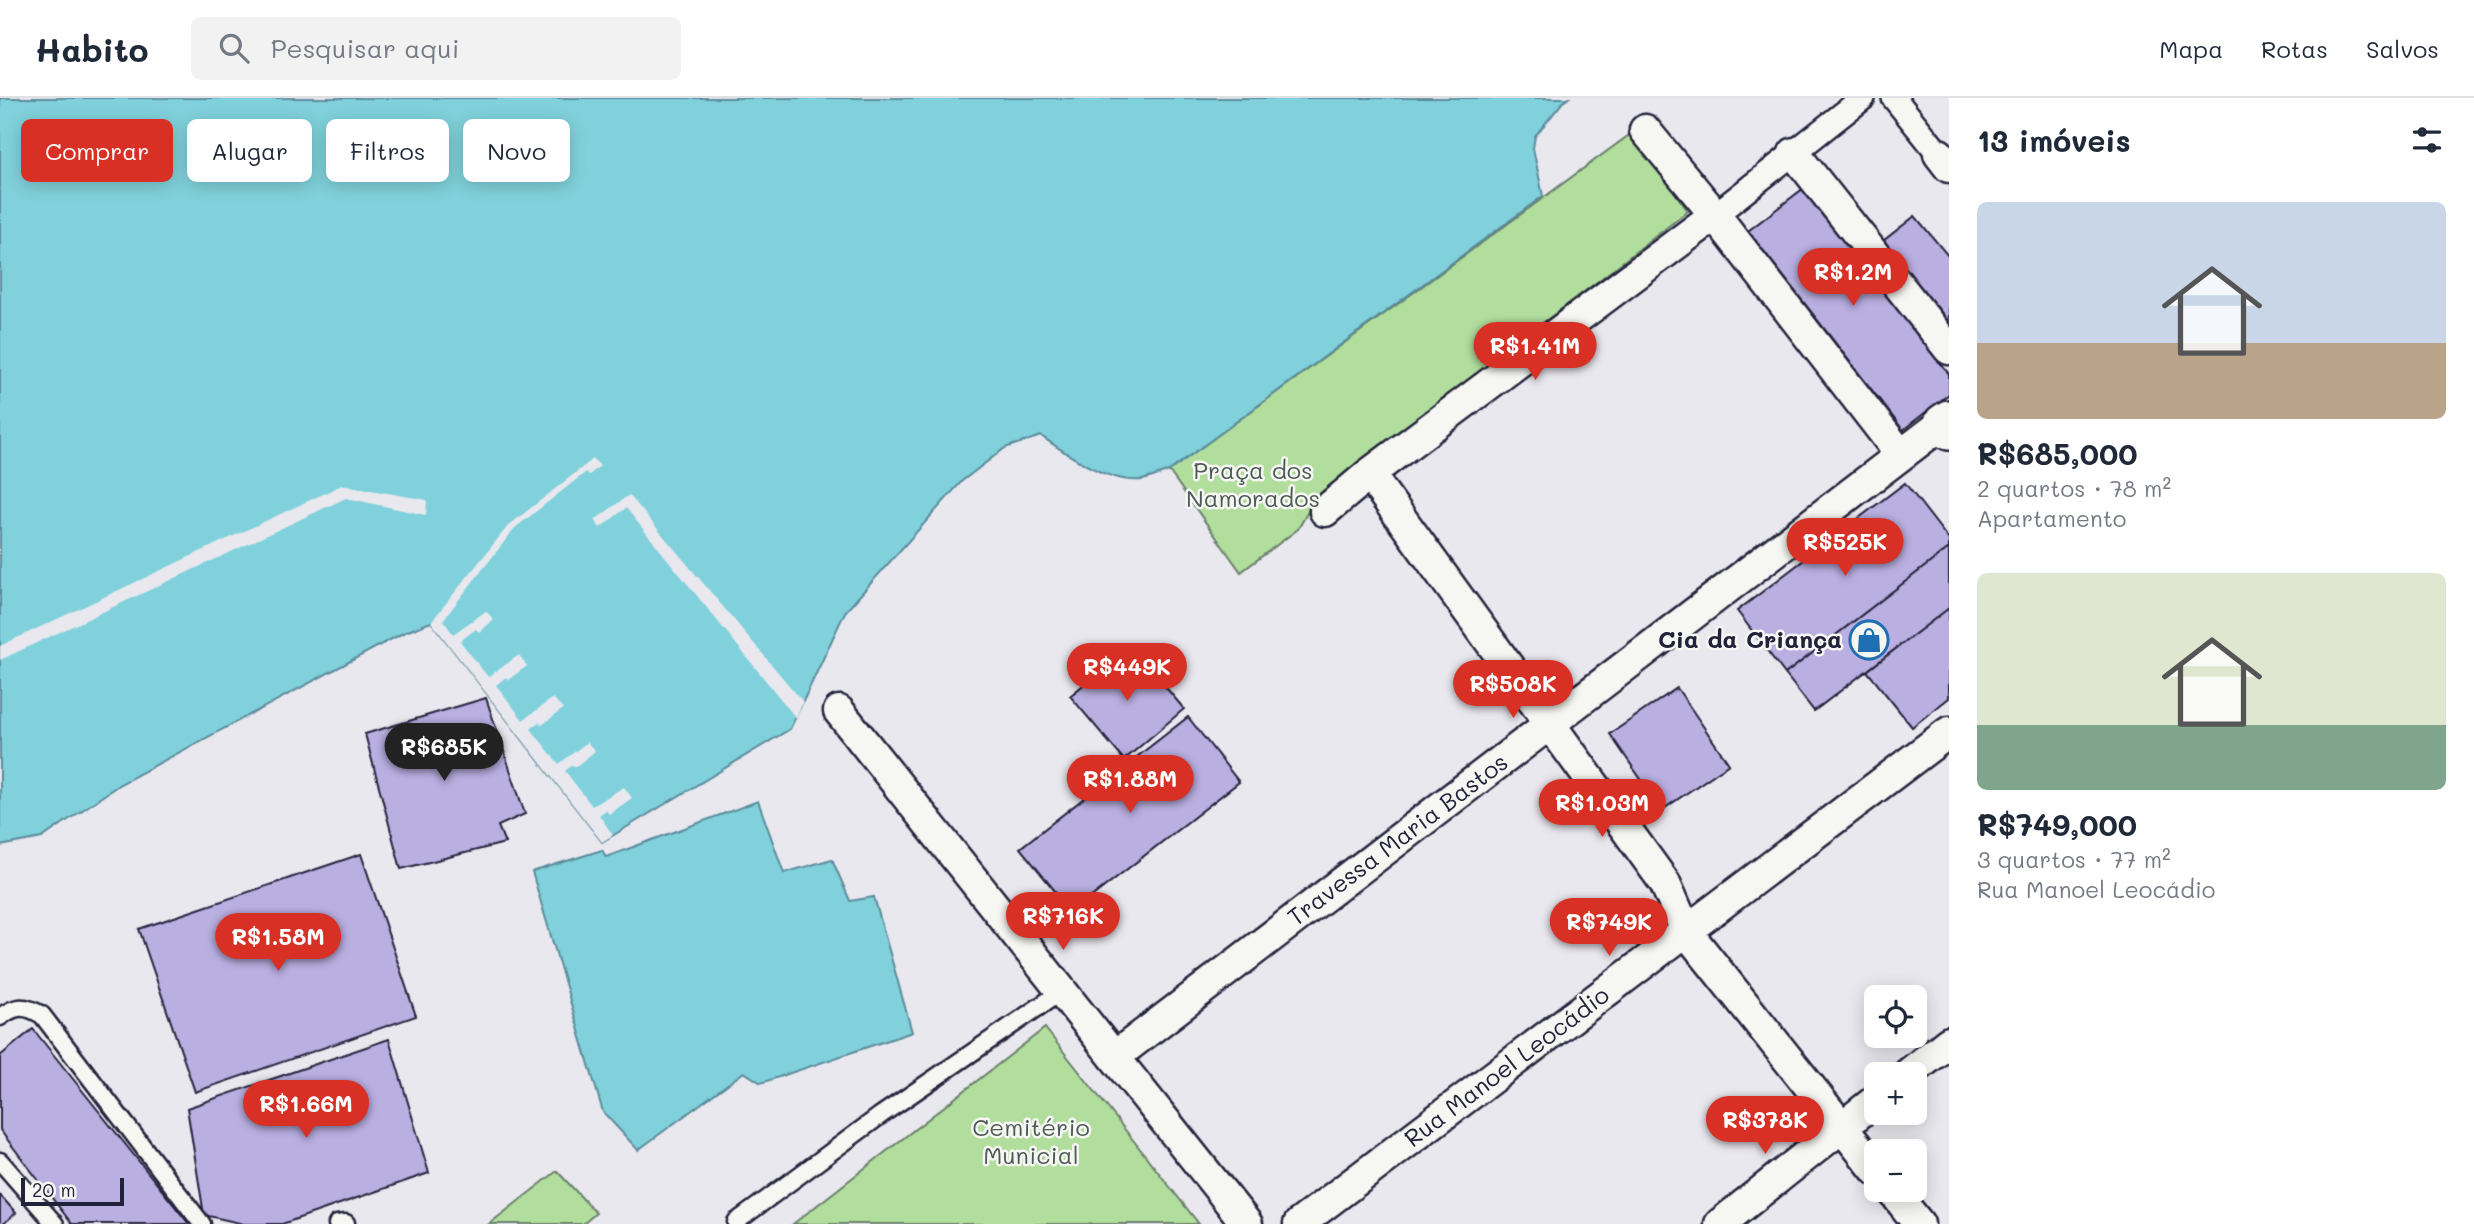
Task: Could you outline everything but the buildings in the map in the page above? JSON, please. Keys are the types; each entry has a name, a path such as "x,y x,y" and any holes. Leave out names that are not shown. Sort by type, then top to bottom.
{"street":[{"path":"1325,511 1369,474 1715,215 1863,98"},
{"path":"1894,98 1944,161"},
{"path":"1645,130 1715,215 1901,455"},
{"path":"1794,153 1949,349"},
{"name":"Travessa Maria Bastos","path":"1114,1057 1901,455 1947,424"},
{"path":"1369,474 1665,883 1686,931 1864,1155"},
{"path":"839,711 1247,1224"},
{"name":"Rua Manoel Leocádio","path":"1299,1224 1949,732"},
{"path":"1923,1062 1949,1042"},
{"path":"1720,1224 1864,1110"},
{"path":"1902,1202 1919,1224"}],"lane":[{"path":"738,1224 736,1222 881,1115 1062,991"},
{"path":"0,1017 11,1009 29,1007 42,1015 202,1224"},
{"path":"0,1161 55,1224"}],"green space":[{"name":"Praça dos Namorados","path":"1632,133 1688,211 1313,503 1298,529 1241,572 1169,471"},
{"name":"Cemitério Municial","path":"1045,1028 1199,1224 793,1224"},
{"path":"557,1171 596,1213 583,1224 489,1224"}],"water":[{"path":"0,98 1569,98 1535,136 1533,148 1543,196 1169,471 1142,480 1116,477 1088,466 1041,436 1005,448 962,481 845,612 790,729 602,842 431,622 403,633 120,784 42,838 0,846"},
{"path":"758,801 784,873 832,859 850,901 874,897 912,1032 761,1083 744,1072 638,1150 603,1112 532,872 602,850 606,857"}],"pier":[{"path":"593,459 600,466 589,475 586,472 515,528 443,620 453,634 486,611 494,620 479,632 476,629 460,641 488,677 519,655 527,666 496,685 523,720 553,698 563,709 542,725 539,722 531,729 559,764 587,742 595,751 575,767 572,765 565,771 592,806 624,787 632,798 609,814 606,810 599,815 613,835 602,842 431,622 508,526"},
{"path":"342,485 427,500 426,515 346,498 0,660 0,646"},
{"path":"629,495 803,702 796,718 626,508 600,528 595,520"}],"place":[{"name":"Cia da Criança","path":"1869,640"}]}
